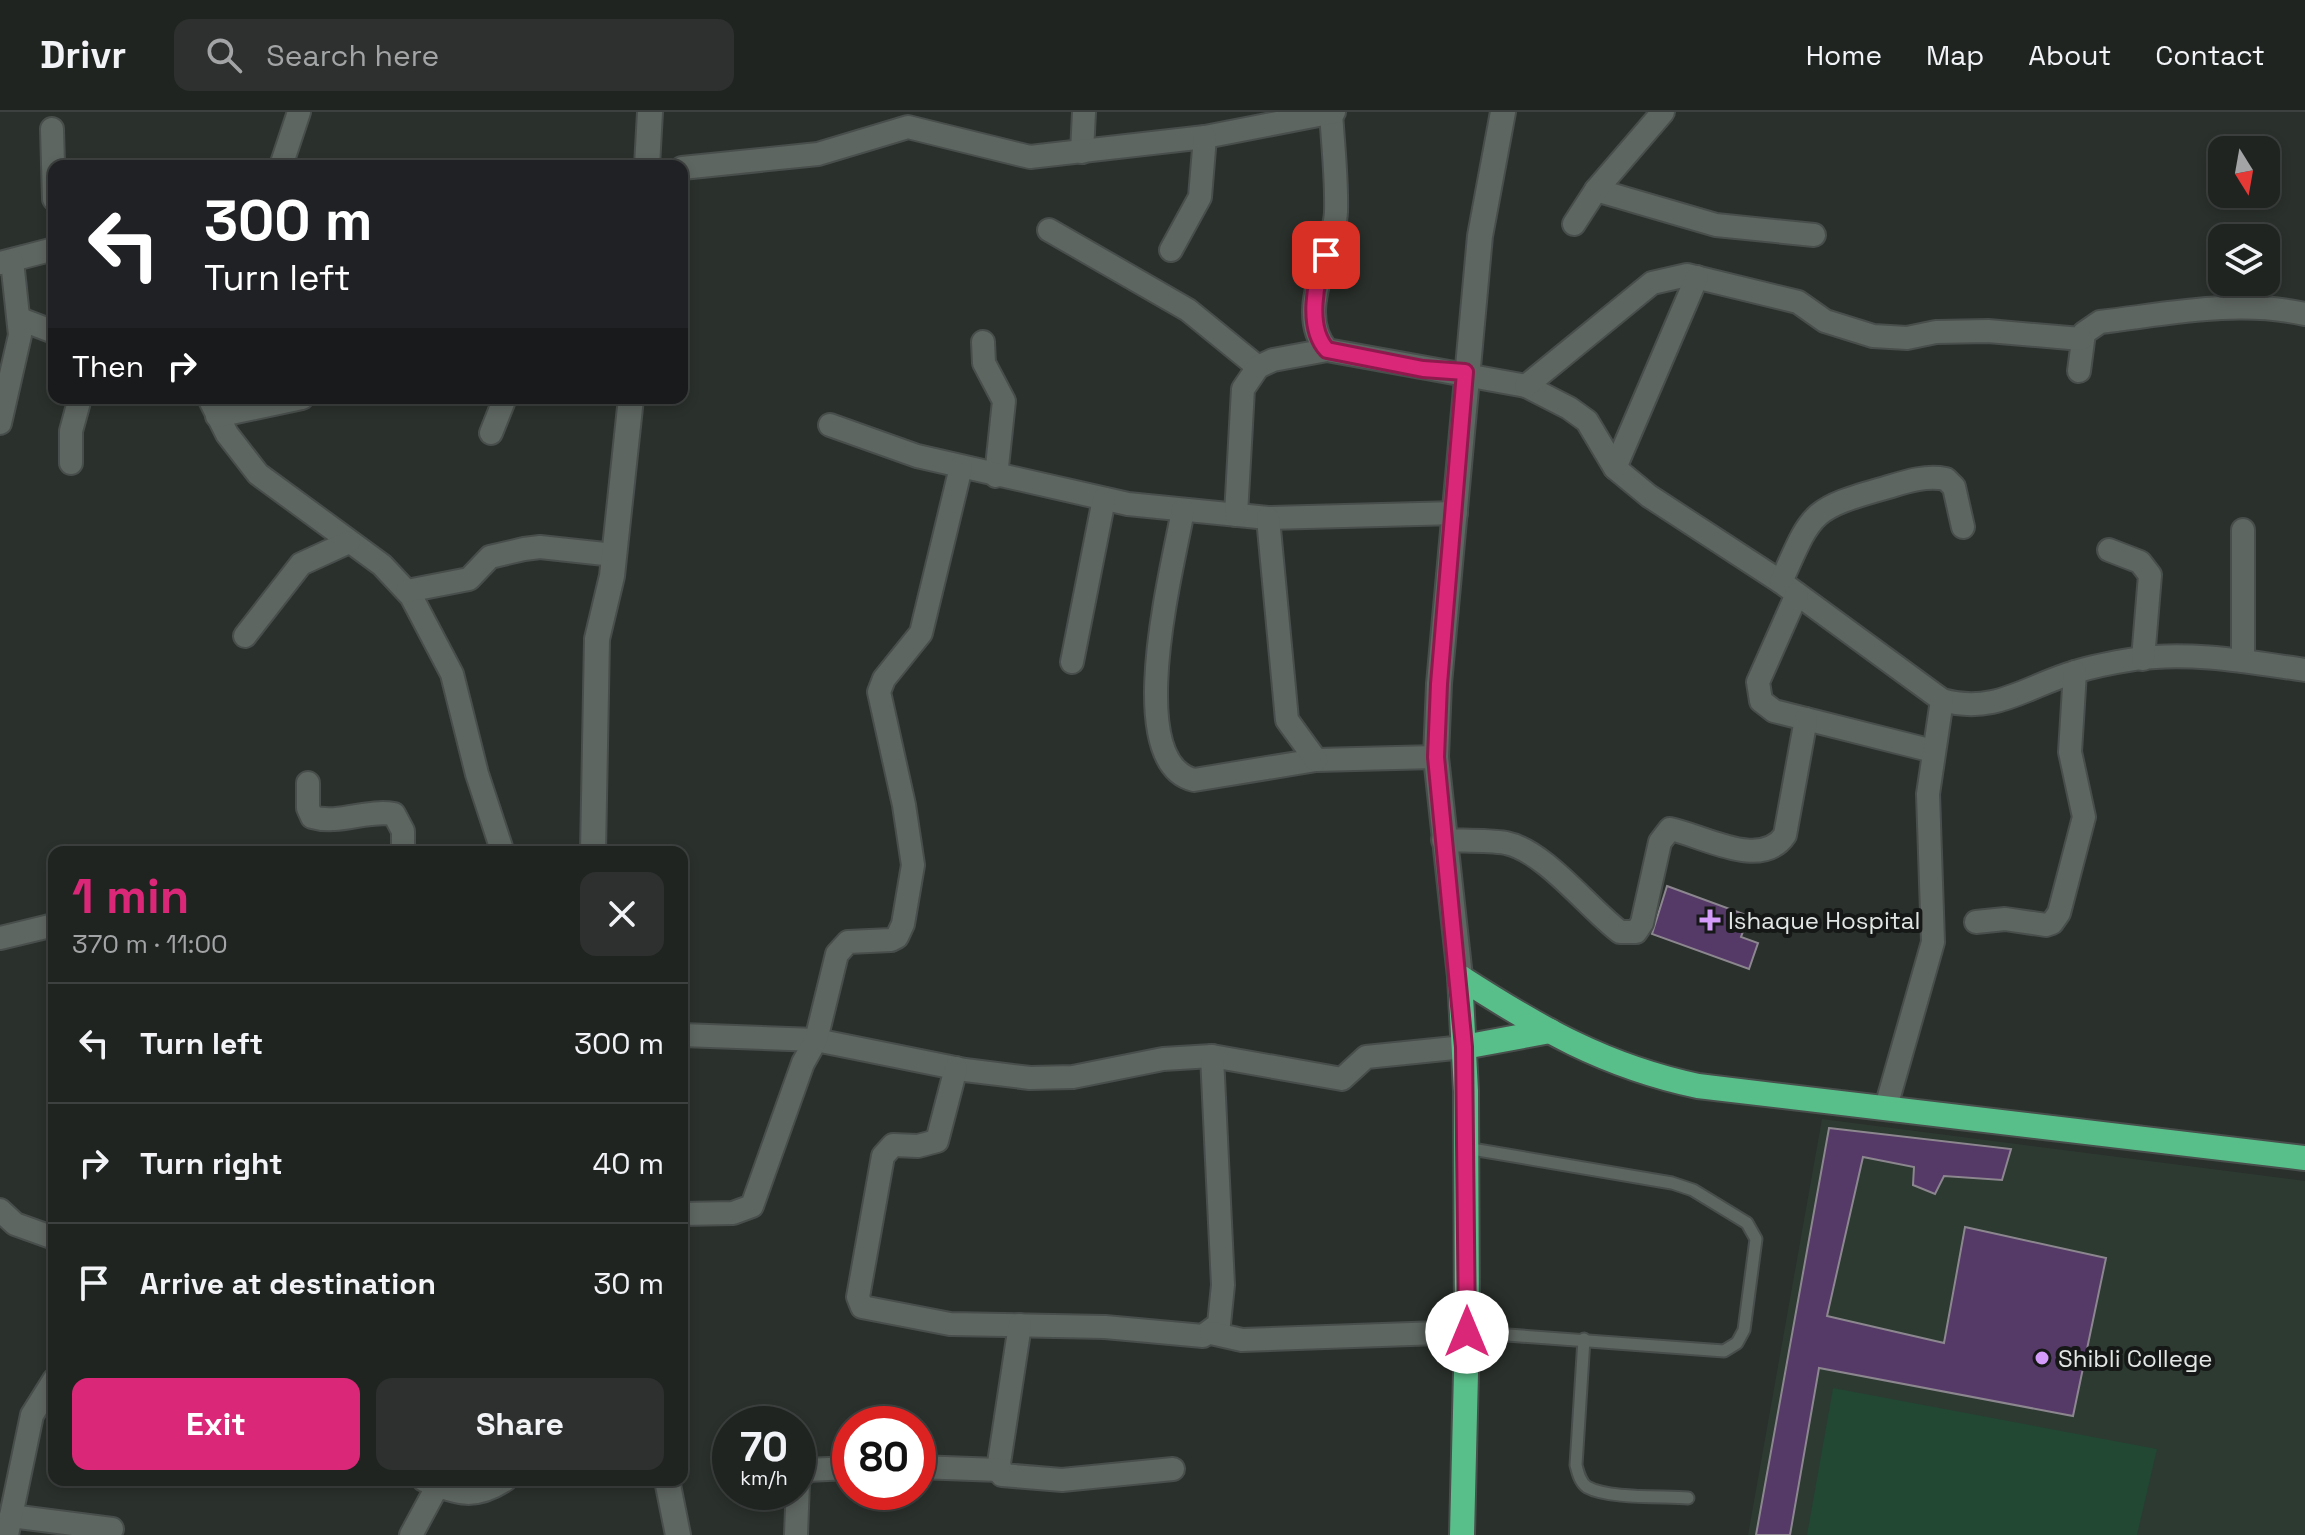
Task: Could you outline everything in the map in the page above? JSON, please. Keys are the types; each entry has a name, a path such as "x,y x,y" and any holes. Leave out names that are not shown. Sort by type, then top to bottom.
{"highway":[{"path":"1460,977 1594,1055 1643,1074 1710,1087 2305,1158"},
{"path":"1460,977 1466,1148 1467,1332 1462,1535"},
{"path":"1464,1047 1550,1031"}],"street":[{"path":"283,160 299,112"},
{"path":"647,160 650,112"},
{"path":"1082,152 1084,112"},
{"path":"688,167 818,154 908,127 1015,157 1205,137 1333,112 1336,215 1333,235 1317,275 1315,323 1319,341 1327,350"},
{"path":"1460,977 1436,757 1439,684 1456,513 1465,372 1480,236 1503,112"},
{"path":"1574,224 1596,190 1663,112"},
{"path":"52,129 53,160"},
{"path":"1171,250 1200,197 1205,137"},
{"path":"1596,190 1716,225 1814,235"},
{"path":"1049,230 1188,310 1258,367"},
{"path":"0,423 20,335 20,319 6,262 48,251"},
{"path":"1526,386 1652,283 1687,275 1798,302 1825,321 1873,336 1907,338 1936,332 1988,331 2081,339"},
{"path":"1615,468 1697,277"},
{"path":"2079,371 2081,339 2091,326 2100,322 2232,306 2257,306 2305,314"},
{"path":"20,319 48,330"},
{"path":"983,342 984,363 1004,401 996,476"},
{"path":"1236,515 1243,389 1258,367 1273,360 1327,350 1423,369 1465,372 1526,386 1587,421 1615,468 1649,496 1789,588 1942,700 1968,707 2017,696 2075,672 2143,659 2180,656 2305,670"},
{"path":"71,463 71,431 78,404"},
{"path":"243,404 213,407 245,462 394,575 407,591 452,674 477,774 501,846"},
{"path":"491,433 503,404"},
{"path":"593,846 597,639 614,555 630,404"},
{"path":"830,425 917,456 1104,499 1268,518 1456,513"},
{"path":"688,1214 733,1213 752,1206 803,1063 816,1040 837,954 848,942 891,940 897,937 903,924 913,865 912,851 879,692 884,679 911,650 921,633 961,467"},
{"path":"1933,751 1768,708 1759,693 1758,682 1789,588 1803,532 1832,503 1934,476 1946,479 1954,487 1963,527"},
{"path":"1072,662 1104,499"},
{"path":"1183,510 1153,694 1161,741 1172,769 1182,777 1194,780 1316,760 1436,757"},
{"path":"1268,518 1287,720 1316,760"},
{"path":"2243,530 2243,661"},
{"path":"245,636 301,564 349,542"},
{"path":"407,591 469,579 490,557 514,551 540,547 614,555"},
{"path":"2109,550 2140,562 2150,575 2143,659"},
{"path":"1976,922 2005,919 2046,925 2059,913 2084,817 2070,752 2075,672"},
{"path":"1886,1107 1933,942 1928,849 1933,751 1942,700"},
{"path":"1443,840 1507,843 1520,848 1620,932 1636,932 1642,923 1660,842 1670,829 1747,851 1763,851 1780,843 1785,835 1806,719"},
{"path":"308,783 308,808 312,817 324,820 382,812 394,814 403,831 403,846"},
{"path":"0,938 48,926"},
{"path":"688,1035 816,1040 956,1068 1030,1078 1073,1077 1163,1059 1212,1056 1342,1079 1366,1057 1464,1047"},
{"path":"1211,1333 1219,1324 1223,1285 1212,1056"},
{"path":"956,1068 937,1141 918,1146 893,1145 883,1156 858,1301 870,1311 950,1324 1105,1327 1186,1337 1211,1333 1242,1340 1467,1332"},
{"path":"0,1210 15,1224 48,1236"},
{"path":"999,1470 1020,1325"},
{"path":"48,1390 32,1415 9,1474 9,1525 112,1529"},
{"path":"936,1468 999,1470 1011,1477 1062,1480 1173,1469"},
{"path":"411,1535 430,1486"},
{"path":"439,1486 462,1494 486,1486"},
{"path":"668,1486 678,1535"},
{"path":"796,1535 797,1510"}],"lane":[{"path":"1466,1148 1672,1183 1693,1190 1754,1230 1756,1239 1744,1330 1737,1343 1724,1351 1467,1332"},
{"path":"1584,1339 1576,1465 1579,1477 1585,1486 1600,1491 1688,1498"}],"shaded area":[{"name":"Shibli College","path":"1822,1119 2305,1181 2305,1535 1748,1535"}],"green space":[{"path":"1833,1388 2157,1449 2137,1535 1807,1535"}],"building":[{"path":"1667,886 1749,916 1741,937 1758,943 1749,969 1652,934"},
{"path":"1829,1128 2011,1149 2002,1180 1944,1176 1935,1194 1913,1185 1914,1167 1863,1157 1827,1316 1944,1343 1965,1227 2106,1258 2073,1416 1819,1368 1790,1535 1756,1535"}],"place":[{"name":"Ishaque Hospital","path":"1710,920"},
{"name":"Shibli College","path":"2042,1358"}],"route":[{"path":"1326,255 1317,275 1315,323 1319,341 1327,350 1423,369 1465,372 1456,513 1439,684 1436,757 1460,977 1464,1047 1467,1332"}]}
